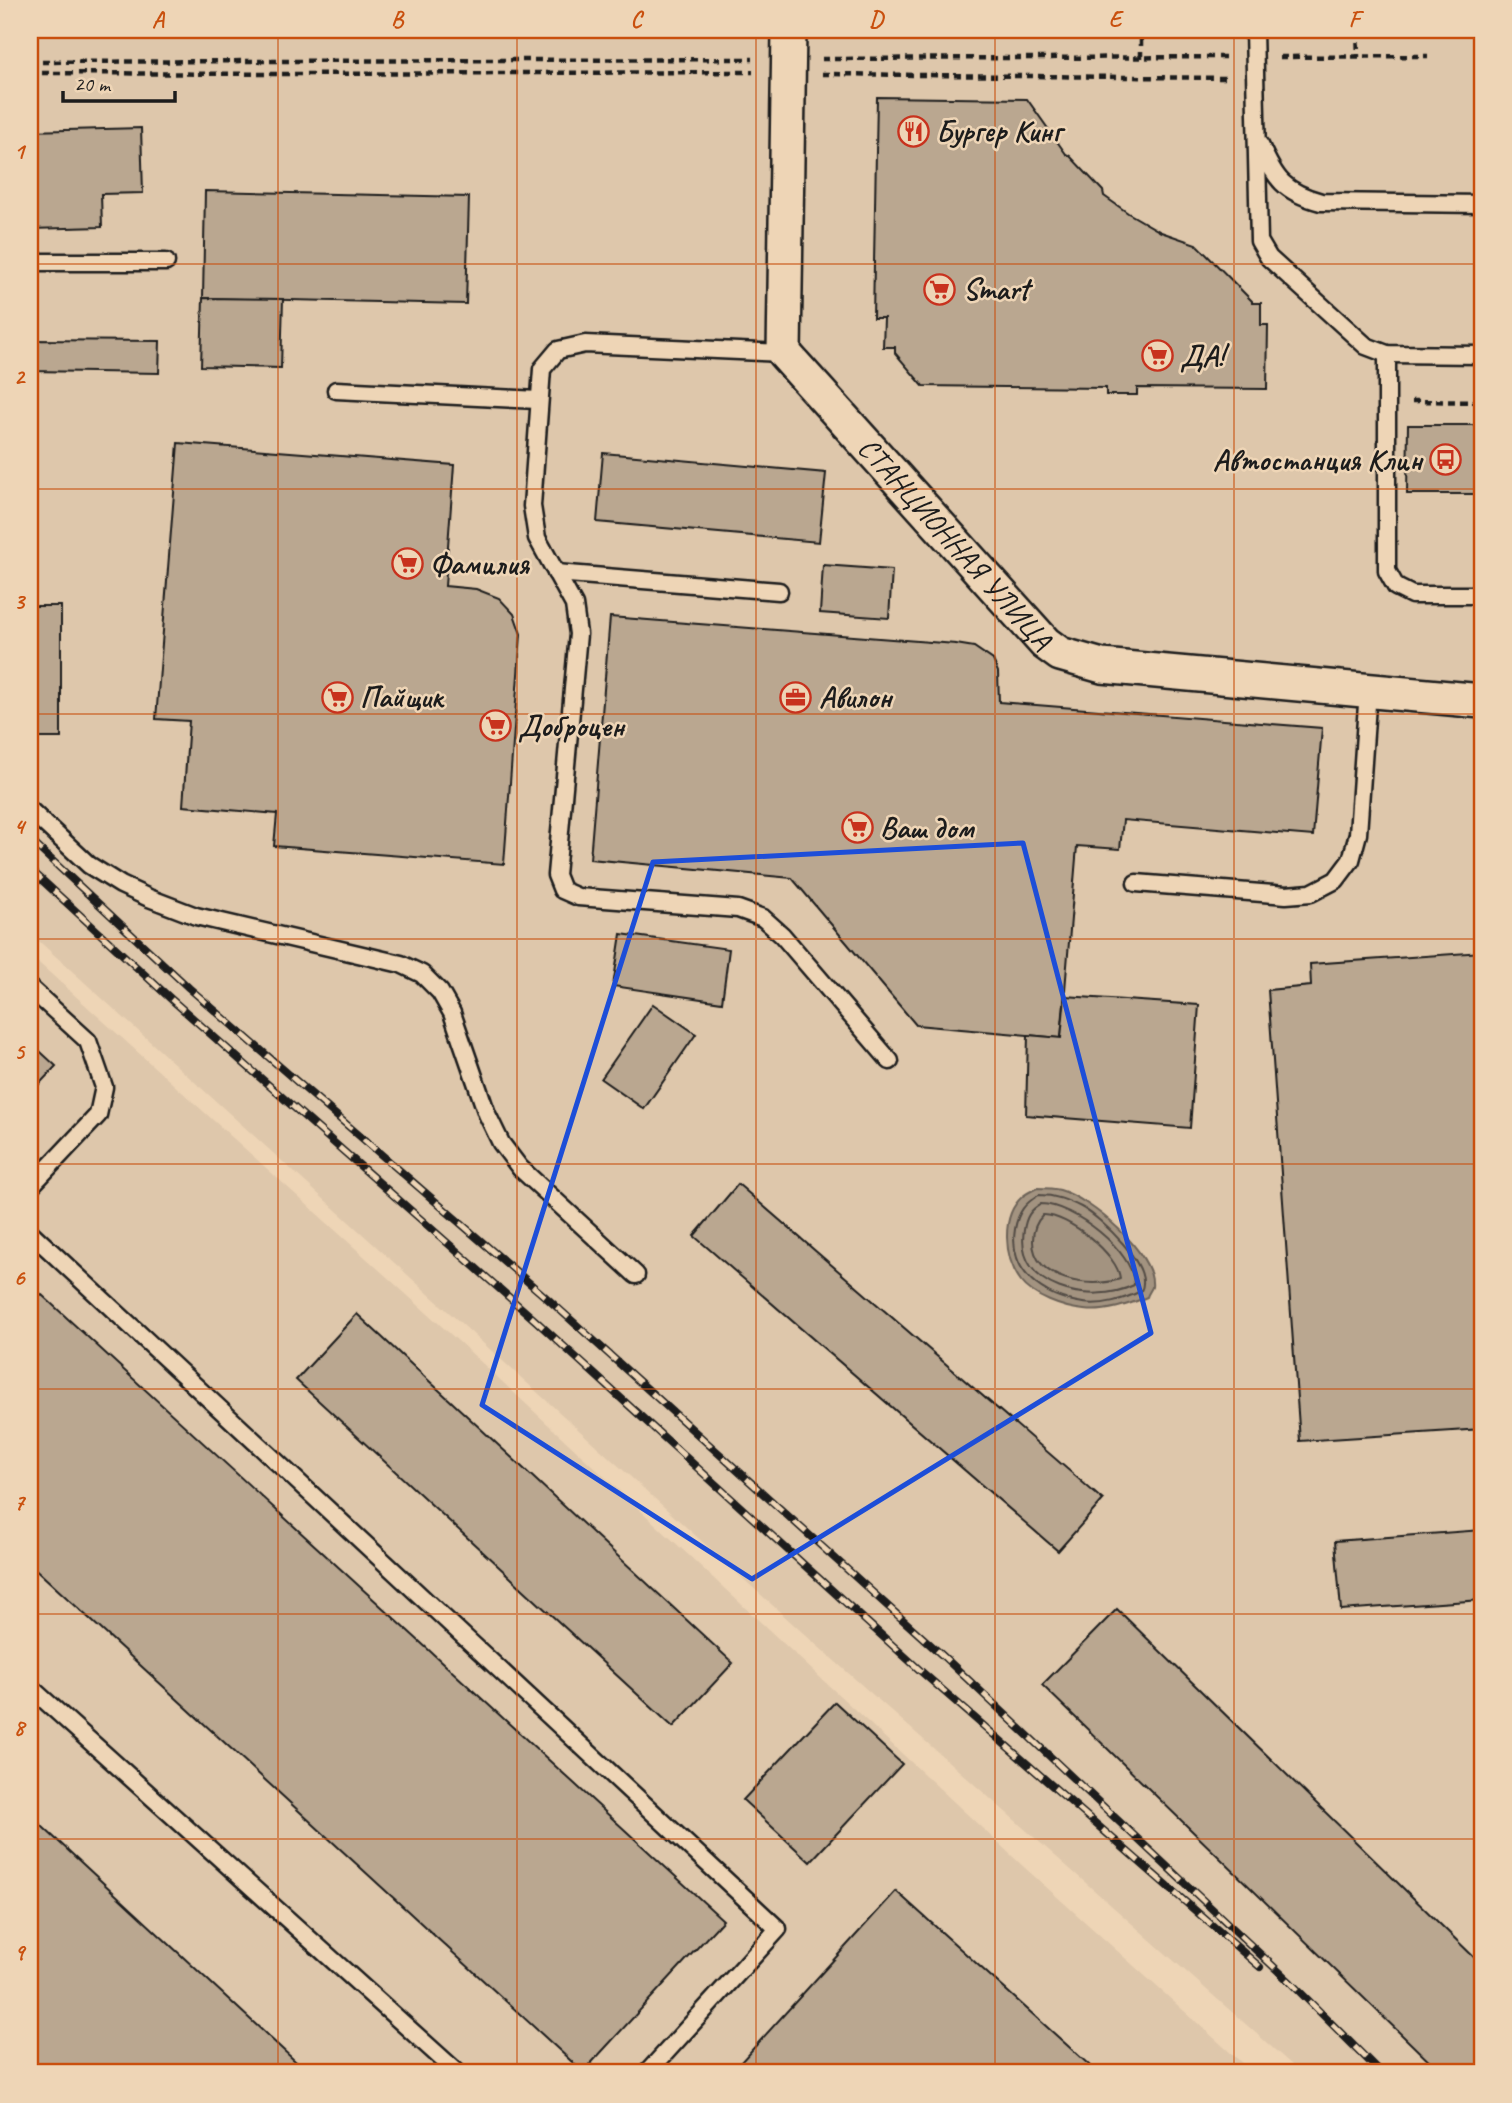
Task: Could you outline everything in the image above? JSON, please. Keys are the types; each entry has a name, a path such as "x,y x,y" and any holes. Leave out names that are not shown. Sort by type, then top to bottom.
{"street":[{"path":"785,353 788,54"},
{"name":"СТАНЦИОННАЯ УЛИЦА","path":"785,353 1045,643 1060,654 1102,666 1482,701"}],"lane":[{"path":"1254,30 1259,241 1269,258 1366,346 1387,354 1482,355"},
{"path":"1258,140 1274,174 1286,188 1301,197 1321,202 1482,204"},
{"path":"30,262 166,262"},
{"path":"785,353 585,344 558,350 542,369 532,506 537,538 574,605 579,634 556,875 562,890 579,897 738,909 762,918 782,935 890,1061"},
{"path":"1387,354 1387,571 1396,587 1412,595 1482,595"},
{"path":"336,390 538,400"},
{"path":"556,573 779,592"},
{"path":"1136,883 1286,895 1311,892 1336,880 1351,860 1358,834 1368,690"},
{"path":"30,810 89,865 121,886 149,898 196,916 401,964 422,974 440,992 452,1013 487,1114 501,1143 520,1168 636,1275"},
{"path":"30,988 88,1041 104,1087 98,1115 30,1187"},
{"path":"30,1232 778,1930 647,2073"},
{"path":"30,1687 458,2073"}],"path":[{"path":"1141,30 1141,58"},
{"path":"1357,30 1358,57"},
{"path":"30,62 788,54 1141,58 1428,56"},
{"path":"30,73 788,54 1257,78"},
{"path":"1387,401 1482,402"}],"highlighted area":[{"path":"1023,843 1151,1333 752,1579 482,1405 653,862"}],"shaded area":[{"path":"30,30 1482,30 1482,2073 1301,2073 812,1641 30,933"},
{"path":"30,955 468,1350 1025,1868 1253,2073 30,2073"}],"water":[{"path":"1037,1188 1057,1189 1072,1195 1103,1215 1118,1229 1132,1243 1150,1273 1152,1287 1147,1297 1092,1311 1049,1301 1026,1287 1011,1261 1008,1226 1016,1204 1023,1196"}],"building":[{"path":"877,97 1027,99 1066,154 1103,191 1104,196 1161,232 1196,244 1252,303 1261,303 1261,325 1268,325 1267,389 1137,388 1137,395 1106,395 1106,388 923,386 895,353 895,347 883,347 884,318 873,318"},
{"path":"141,128 143,193 101,194 102,227 30,229 30,131"},
{"path":"205,191 469,197 466,304 203,298"},
{"path":"203,298 283,299 281,368 201,366"},
{"path":"30,340 160,341 159,373 30,371"},
{"name":"Автостанция Клин","path":"1408,425 1482,425 1482,494 1407,494"},
{"path":"178,443 454,465 445,586 476,589 499,598 514,614 521,634 504,864 274,846 277,814 183,806 189,721 156,719"},
{"path":"603,453 826,473 819,542 597,522"},
{"path":"823,565 892,570 889,618 820,613"},
{"path":"30,606 61,606 61,738 30,738"},
{"name":"Ваш дом","path":"610,617 956,644 974,647 993,660 998,672 999,702 1322,728 1313,836 1123,820 1120,849 1077,846 1061,1038 916,1025 792,878 590,859"},
{"path":"621,934 729,949 722,1002 613,986"},
{"path":"1482,952 1482,1429 1300,1441 1268,990 1311,986 1310,964"},
{"path":"1065,996 1199,1005 1190,1128 1026,1115 1028,1035 1061,1038"},
{"path":"653,1004 696,1034 644,1109 601,1079"},
{"path":"30,1042 56,1066 30,1094"},
{"path":"738,1184 1103,1500 1058,1551 694,1236"},
{"path":"30,1284 723,1920 583,2072 30,1564"},
{"path":"357,1314 733,1663 673,1727 296,1380"},
{"path":"1482,1530 1482,1600 1341,1610 1335,1541"},
{"path":"1117,1609 1482,1965 1482,2073 1441,2073 1042,1685"},
{"path":"835,1702 902,1764 810,1862 743,1800"},
{"path":"30,1815 308,2073 30,2073"},
{"path":"896,1891 1098,2073 731,2073"}],"railway":[{"path":"30,840 189,988 549,1300 943,1656 1291,1983 1381,2073"},
{"path":"30,869 171,999 536,1321 923,1673 1260,1967"}],"place":[{"name":"Бургер Кинг","path":"913,131"},
{"name":"Smart","path":"940,289"},
{"name":"ДА!","path":"1157,356"},
{"name":"Автостанция Клин","path":"1445,460"},
{"name":"Фамилия","path":"407,564"},
{"name":"Пайщик","path":"337,697"},
{"name":"Авилон","path":"796,697"},
{"name":"Доброцен","path":"495,726"},
{"name":"Ваш дом","path":"857,828"}]}
